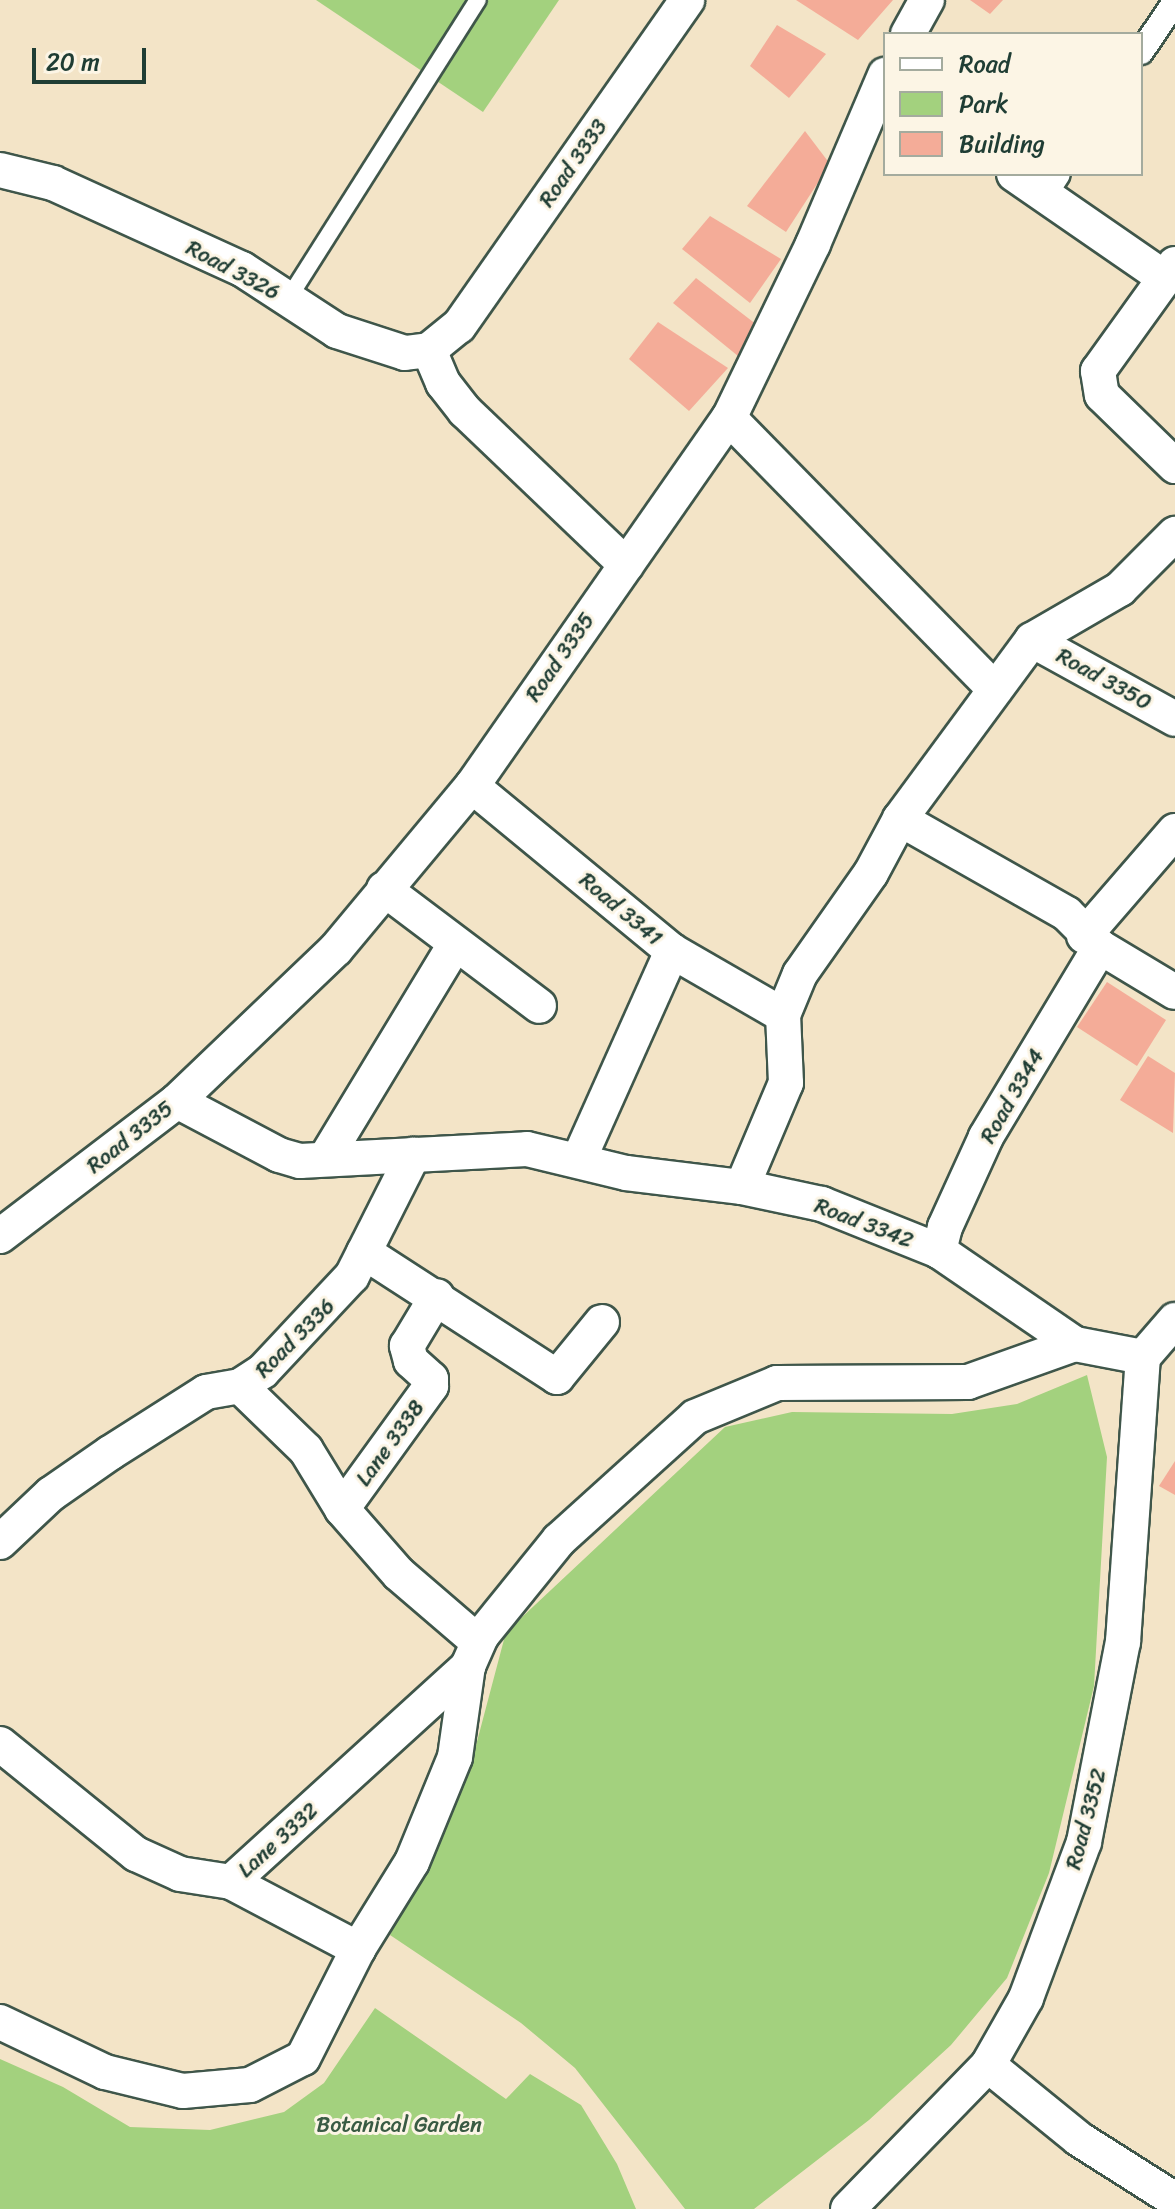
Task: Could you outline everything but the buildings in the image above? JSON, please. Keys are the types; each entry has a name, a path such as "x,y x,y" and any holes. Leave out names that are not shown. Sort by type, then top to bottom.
{"street":[{"name":"Road 3333","path":"429,350 459,326 687,0"},
{"path":"909,32 927,0"},
{"path":"1143,49 1175,2"},
{"name":"Road 3335","path":"0,1236 177,1101 336,949 472,786 729,418 813,244 883,80"},
{"name":"Road 3326","path":"0,170 53,183 242,269 337,331 405,353 429,350"},
{"path":"1021,176 1051,185 1170,271 1098,371 1102,395 1175,466"},
{"path":"429,350 443,383 465,411 626,565"},
{"path":"729,418 995,690"},
{"path":"742,1187 786,1083 783,1015 800,974 871,873 900,819 1032,640 1120,589 1175,534"},
{"name":"Road 3350","path":"1032,640 1175,719"},
{"name":"Road 3341","path":"472,786 672,951 783,1015"},
{"path":"900,819 1067,914 1092,942 1175,992"},
{"name":"Road 3344","path":"939,1251 945,1227 986,1137 1092,942 1175,831"},
{"path":"384,889 454,946 539,1006"},
{"path":"325,1159 454,946"},
{"path":"579,1159 672,951"},
{"name":"Road 3342","path":"177,1101 279,1155 325,1159 527,1149 579,1159 626,1173 742,1187 822,1204 939,1251 1075,1344"},
{"name":"Road 3336","path":"0,1542 51,1494 110,1453 206,1392 240,1386 263,1371 332,1302 364,1252 413,1155"},
{"path":"364,1252 437,1296 557,1377 602,1322"},
{"name":"Lane 3338","path":"342,1509 431,1386 431,1379 411,1361 407,1346 437,1296"},
{"path":"240,1386 306,1450 342,1509 399,1574 477,1641 559,1540 695,1417 777,1383 968,1382 1075,1344 1143,1357 1175,1320"},
{"name":"Road 3352","path":"848,2209 988,2065 1026,1998 1084,1842 1117,1695 1143,1357"},
{"path":"0,2022 105,2072 183,2091 250,2085 303,2058 358,1949 412,1862 455,1757 468,1666 482,1635"},
{"name":"Lane 3332","path":"0,1744 136,1854 180,1874 231,1882 468,1666"},
{"path":"231,1882 358,1949"},
{"path":"988,2065 1079,2139 1175,2200"}],"lane":[{"path":"288,299 478,0"}],"green space":[{"path":"316,0 559,0 483,112"},
{"path":"1087,1375 1107,1457 1094,1686 1049,1873 1007,1978 951,2045 869,2120 754,2209 685,2209 575,2068 521,2023 390,1935 470,1768 506,1632 725,1427 792,1412 952,1414 1017,1404"},
{"name":"Botanical Garden","path":"375,2008 506,2099 530,2074 581,2105 617,2164 636,2209 0,2209 0,2059 63,2087 130,2127 210,2130 284,2112 324,2083"}]}
